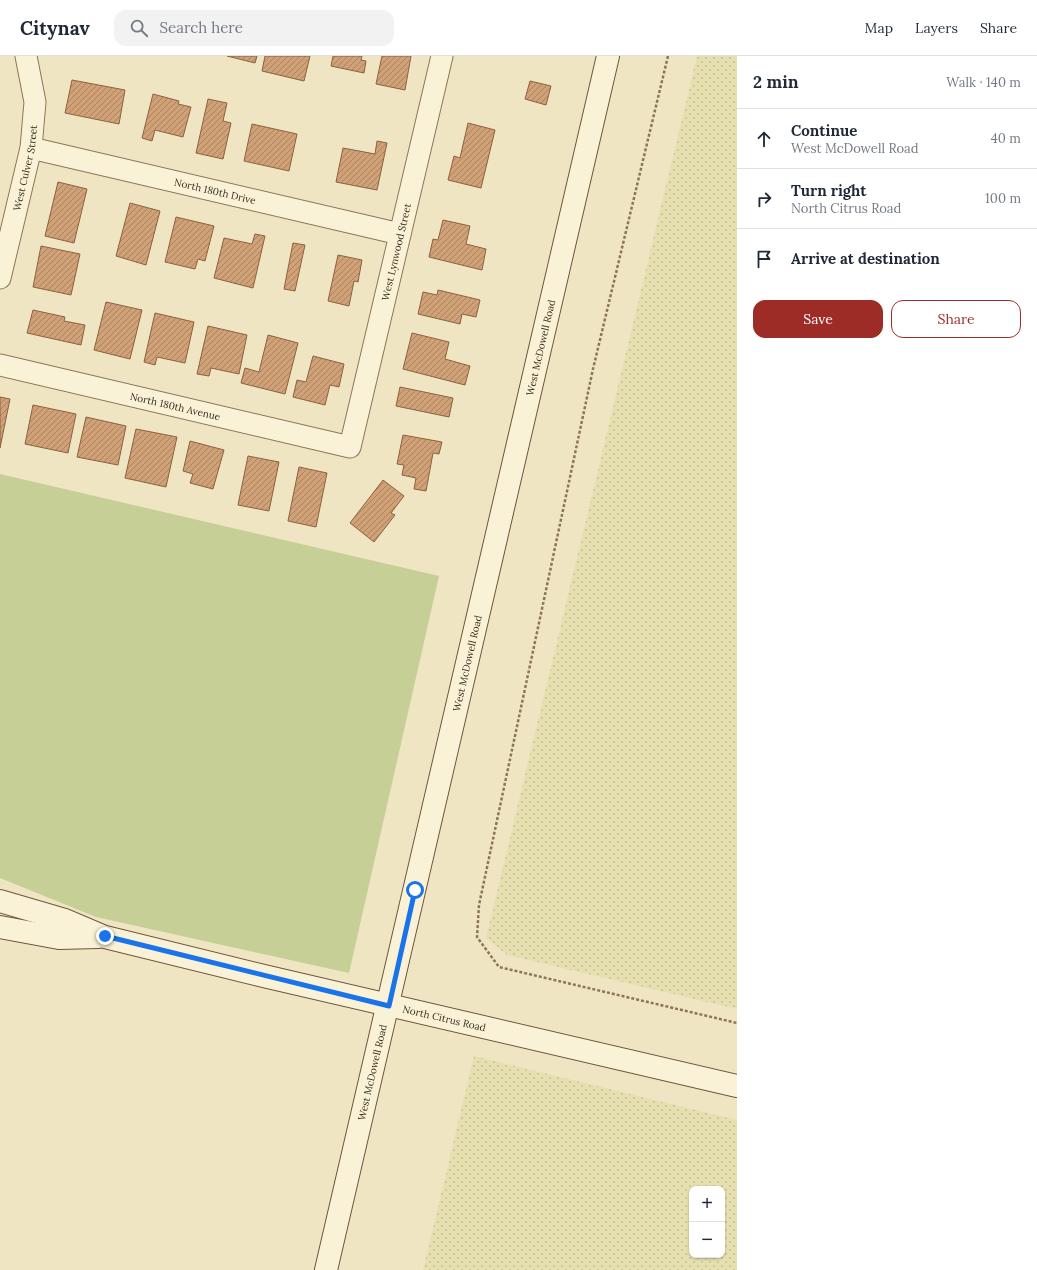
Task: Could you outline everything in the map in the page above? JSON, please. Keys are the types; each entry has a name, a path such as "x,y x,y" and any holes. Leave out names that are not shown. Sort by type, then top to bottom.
{"main road":[{"name":"West McDowell Road","path":"326,1270 389,1006 608,56"},
{"name":"North Citrus Road","path":"0,901 65,920 105,936 389,1006 737,1086"},
{"name":"North Citrus Road","path":"0,927 59,938 105,936"}],"street":[{"name":"West Culver Street","path":"0,278 31,148 35,102 26,56"},
{"name":"West Lynwood Street","path":"350,447 442,56"},
{"name":"North 180th Drive","path":"31,148 400,234"},
{"name":"North 180th Avenue","path":"0,365 350,447"}],"path":[{"path":"668,56 593,369 479,905 477,937 499,967 737,1023"}],"shaded area":[{"path":"697,56 737,56 737,1009 507,955 486,938"},
{"path":"474,1056 737,1120 737,1270 423,1270"}],"green space":[{"path":"0,474 439,576 349,973 96,917 0,878"}],"building":[{"path":"227,56 257,56 255,63"},
{"path":"265,56 310,56 304,81 262,71"},
{"path":"333,56 362,56 361,60 366,61 364,73 331,66"},
{"path":"382,56 411,56 405,90 376,84"},
{"path":"72,80 125,90 119,124 65,113"},
{"path":"530,81 551,86 546,105 525,99"},
{"path":"153,94 179,101 178,104 191,107 183,137 155,130 152,141 142,138"},
{"path":"208,99 227,103 223,121 231,123 223,159 196,153"},
{"path":"468,123 495,130 481,188 448,180 454,156 460,158"},
{"path":"252,124 297,134 289,171 244,161"},
{"path":"377,141 387,143 377,190 336,182 343,148 375,154"},
{"path":"58,182 87,189 74,243 45,236"},
{"path":"130,203 160,211 146,265 116,256"},
{"path":"176,217 214,226 205,261 198,259 195,269 165,262"},
{"path":"443,220 470,226 466,244 486,249 482,270 429,257 433,239 438,240"},
{"path":"255,234 265,236 253,288 214,278 224,238 252,244"},
{"path":"293,243 305,245 295,291 284,289"},
{"path":"41,246 80,254 71,295 33,287"},
{"path":"338,255 362,260 358,282 354,281 349,306 328,301"},
{"path":"438,290 480,300 476,317 462,314 460,324 418,314 423,292 437,295"},
{"path":"106,302 142,310 130,359 94,350"},
{"path":"33,310 65,317 64,321 85,325 81,345 27,333"},
{"path":"155,313 194,322 185,363 157,357 155,365 144,362"},
{"path":"208,326 247,335 239,374 211,368 209,376 197,374"},
{"path":"412,333 449,342 445,359 470,366 465,385 403,369"},
{"path":"268,335 298,343 285,394 241,383 245,368 259,372"},
{"path":"313,356 344,364 339,387 330,385 325,405 293,397 297,380 306,382"},
{"path":"400,387 453,398 449,417 396,406"},
{"path":"0,397 10,399 0,448"},
{"path":"33,405 76,414 68,453 25,444"},
{"path":"86,417 126,426 118,465 77,457"},
{"path":"136,429 177,437 166,487 125,478"},
{"path":"403,435 442,442 439,454 433,453 426,491 414,489 416,478 402,475 404,465 397,464"},
{"path":"190,441 224,450 213,489 190,483 193,474 183,471"},
{"path":"248,456 279,462 269,511 238,505"},
{"path":"299,467 327,473 316,527 288,521"},
{"path":"383,480 404,496 391,513 395,515 374,542 350,523"}],"route":[{"path":"105,936 389,1006 415,890"}]}
